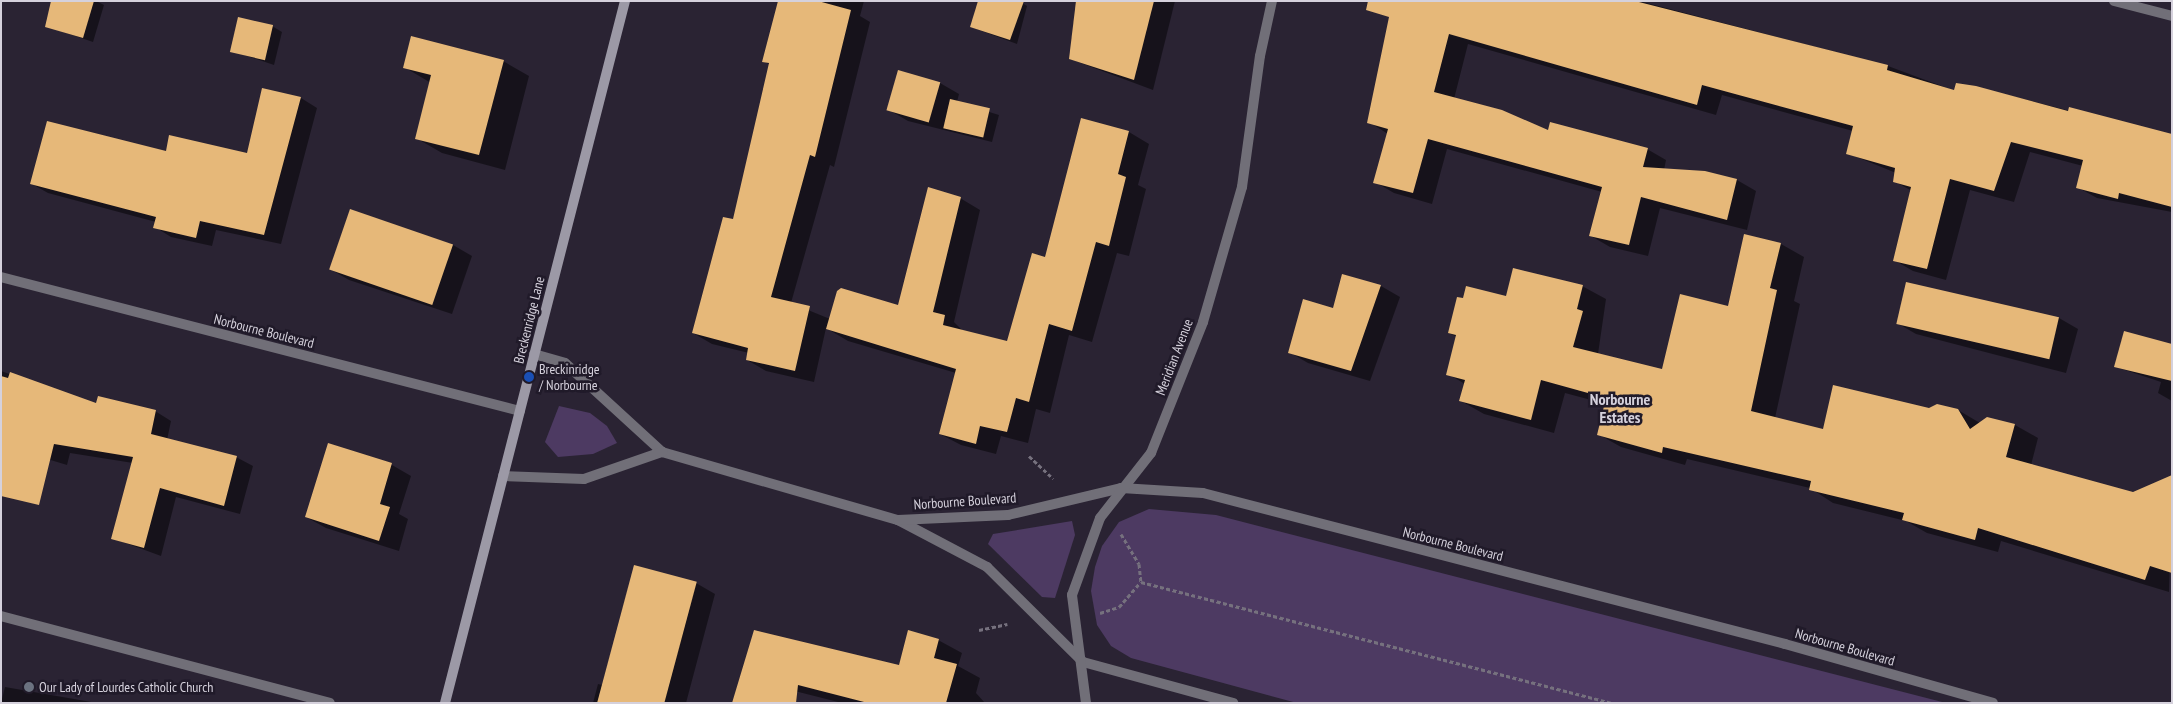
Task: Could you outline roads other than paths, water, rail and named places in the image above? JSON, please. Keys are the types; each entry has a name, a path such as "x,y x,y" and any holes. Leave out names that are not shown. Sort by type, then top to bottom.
{"main road":[{"name":"Breckenridge Lane","path":"445,703 624,1"}],"street":[{"name":"Meridian Avenue","path":"1086,703 1084,662 1072,595 1090,540 1121,488 1151,453 1203,322 1242,187 1260,56 1272,1"},
{"path":"2114,1 2172,16"},
{"name":"Norbourne Boulevard","path":"1,277 520,411"},
{"name":"Norbourne Boulevard","path":"534,354 565,364 662,452 898,520 987,567 1084,662 1234,703"},
{"path":"503,476 584,478 662,452"},
{"name":"Norbourne Boulevard","path":"898,520 1008,515 1121,488 1203,494 1786,644 1993,703"},
{"path":"1,616 308,700 330,703"}],"place":[{"name":"Breckinridge / Norbourne","path":"529,377"},
{"name":"Our Lady of Lourdes Catholic Church","path":"29,687"}],"district":[{"name":"Norbourne Estates","path":"1620,408"}]}
